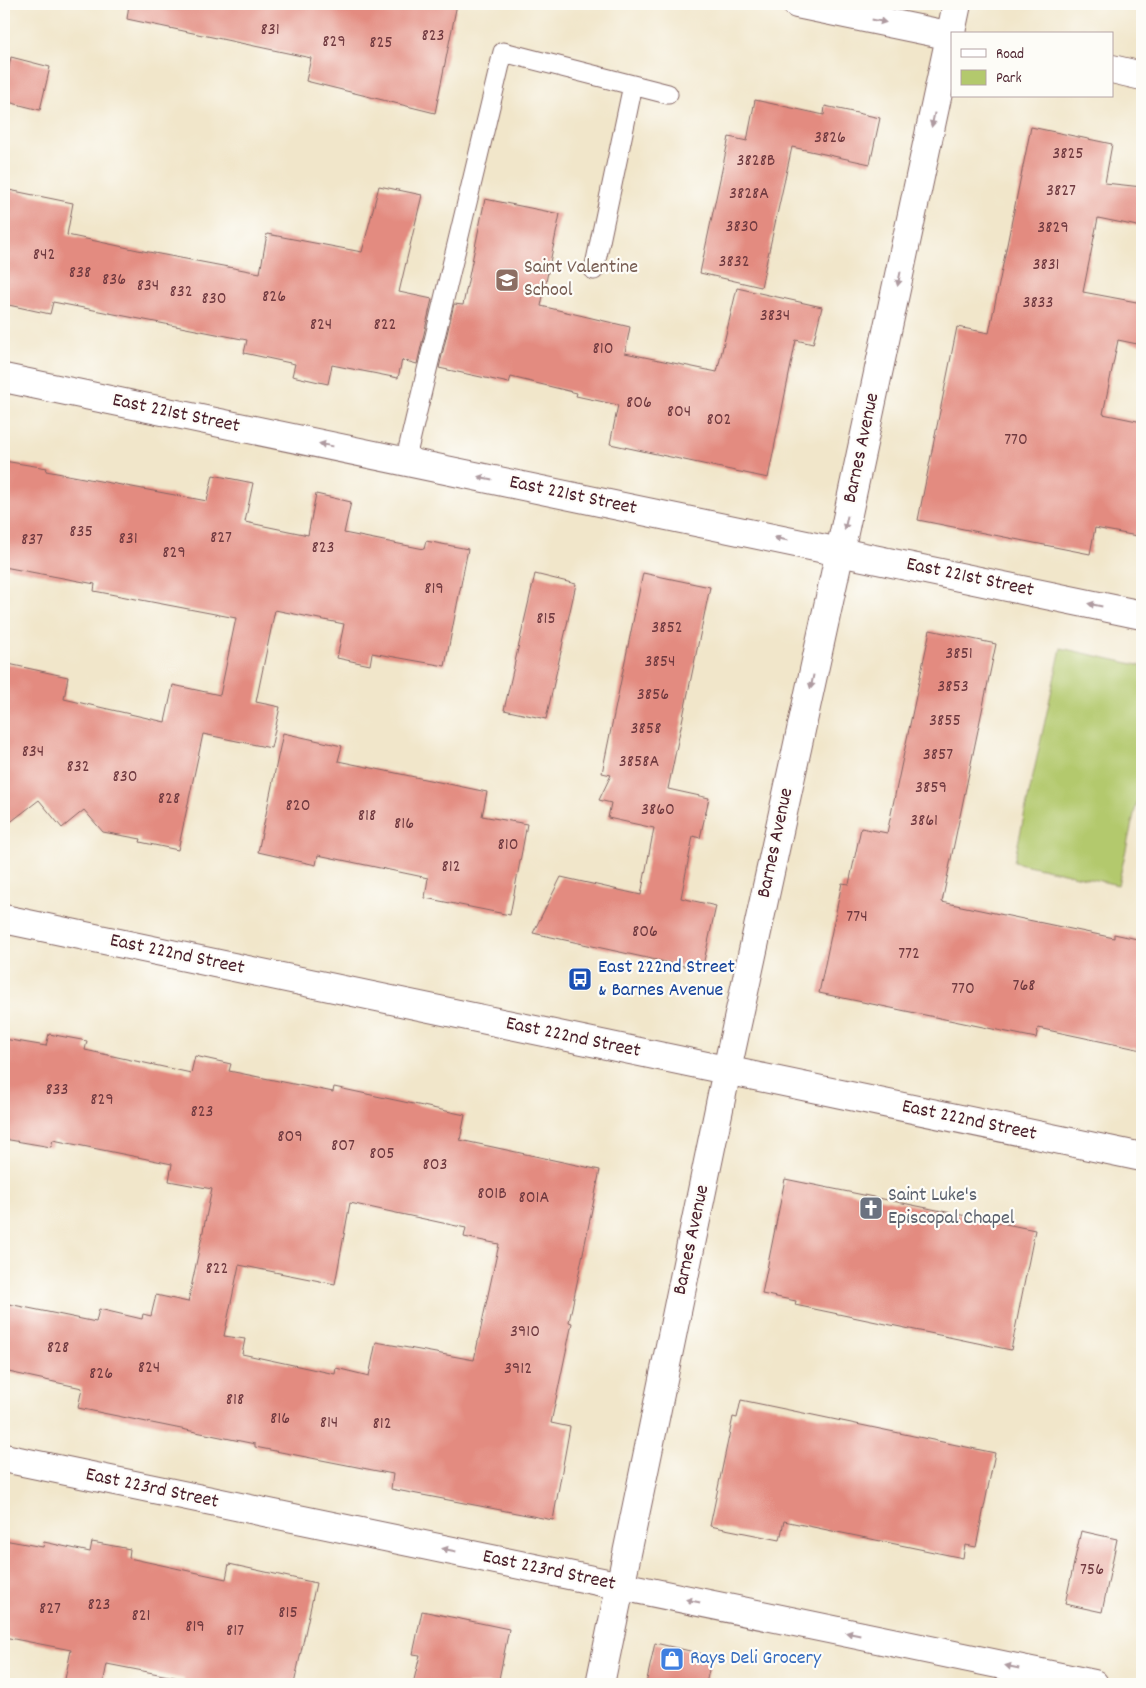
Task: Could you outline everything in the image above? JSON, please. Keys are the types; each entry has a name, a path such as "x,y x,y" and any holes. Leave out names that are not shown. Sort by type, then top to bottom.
{"street":[{"path":"797,4 951,36"},
{"name":"Barnes Avenue","path":"952,32 957,4"},
{"name":"Barnes Avenue","path":"600,1684 727,1070 951,36"},
{"path":"1114,70 1142,76"},
{"name":"East 221st Street","path":"4,378 1142,615"},
{"name":"East 222nd Street","path":"4,919 1142,1157"},
{"name":"East 223rd Street","path":"4,1458 1094,1684"}],"lane":[{"path":"405,462 503,52 668,94"},
{"path":"594,270 632,85"}],"green space":[{"path":"1061,648 1142,666 1142,779 1118,885 1014,862"}],"building":[{"path":"129,4 457,4 435,113 306,81 311,58 127,19"},
{"path":"11,57 50,67 40,110 4,101 4,89"},
{"path":"755,100 824,115 825,106 880,118 870,164 792,147 761,287 700,273 729,137 747,141"},
{"path":"1031,127 1112,144 1105,183 1142,187 1142,227 1098,218 1083,292 1142,303 1142,345 1118,340 1103,414 1142,422 1142,537 1095,528 1090,554 918,520 957,327 989,333"},
{"path":"379,186 422,195 399,292 432,299 417,364 402,360 398,378 332,365 328,384 292,376 295,364 244,353 247,340 53,302 50,314 4,304 4,189 73,203 67,235 260,273 267,234 362,252"},
{"path":"485,199 560,214 541,306 630,327 625,353 717,372 737,288 822,307 813,344 796,340 768,478 610,444 618,405 576,396 577,393 511,377 509,383 439,368 454,304 463,305"},
{"path":"4,461 47,468 46,471 207,501 213,475 253,483 245,522 308,535 316,494 351,502 344,533 424,549 426,541 468,549 445,666 372,653 370,665 337,658 344,624 275,610 256,702 280,707 271,748 203,734 178,850 140,842 141,839 103,832 84,810 62,828 39,800 4,827 4,663 68,677 64,699 165,722 173,685 220,695 236,618 94,591 95,584 4,567"},
{"path":"643,573 710,587 668,789 709,798 700,838 693,836 681,898 716,906 702,970 533,933 561,877 641,895 654,828 608,818 611,803 599,800 611,775 602,773"},
{"path":"535,574 576,584 546,719 504,710"},
{"path":"930,630 996,644 942,902 1114,938 1114,934 1142,940 1142,1050 1038,1028 1036,1038 819,993 842,883 849,884 861,828 887,833"},
{"path":"283,733 342,746 338,761 487,792 482,816 527,824 510,915 425,898 428,878 318,855 316,865 258,852"},
{"path":"49,1034 87,1041 85,1050 191,1073 195,1056 231,1064 229,1071 333,1092 334,1087 465,1115 460,1140 600,1170 569,1322 572,1323 551,1423 570,1427 553,1520 391,1489 393,1474 255,1447 255,1444 78,1408 82,1388 4,1371 4,1303 96,1322 99,1309 142,1319 143,1314 151,1316 156,1295 188,1302 212,1189 169,1181 172,1164 53,1140 51,1147 4,1139 4,1039 46,1046","holes":["350,1203 466,1228 464,1237 499,1244 474,1360 376,1342 369,1376 336,1368 335,1374 242,1354 245,1339 224,1336 239,1265 335,1284"]},
{"path":"785,1179 1035,1230 1011,1350 795,1305 796,1301 762,1294"},
{"path":"741,1400 995,1453 976,1547 965,1545 963,1558 784,1521 780,1540 710,1526 733,1417 737,1418"},
{"path":"1081,1531 1117,1539 1102,1612 1065,1604"},
{"path":"4,1540 43,1547 44,1542 90,1552 92,1542 130,1549 129,1558 226,1579 229,1564 316,1583 294,1684 183,1684 184,1679 107,1664 103,1684 64,1684 71,1650 4,1637"},
{"path":"422,1611 509,1629 498,1684 413,1684 420,1655 413,1654"},
{"path":"655,1643 712,1656 706,1684 646,1684"}],"place":[{"name":"Saint Valentine School","path":"507,280"},
{"name":"East 222nd Street & Barnes Avenue","path":"580,979"},
{"name":"Saint Luke's Episcopal Chapel","path":"871,1208"},
{"name":"Rays Deli Grocery","path":"672,1659"}]}
